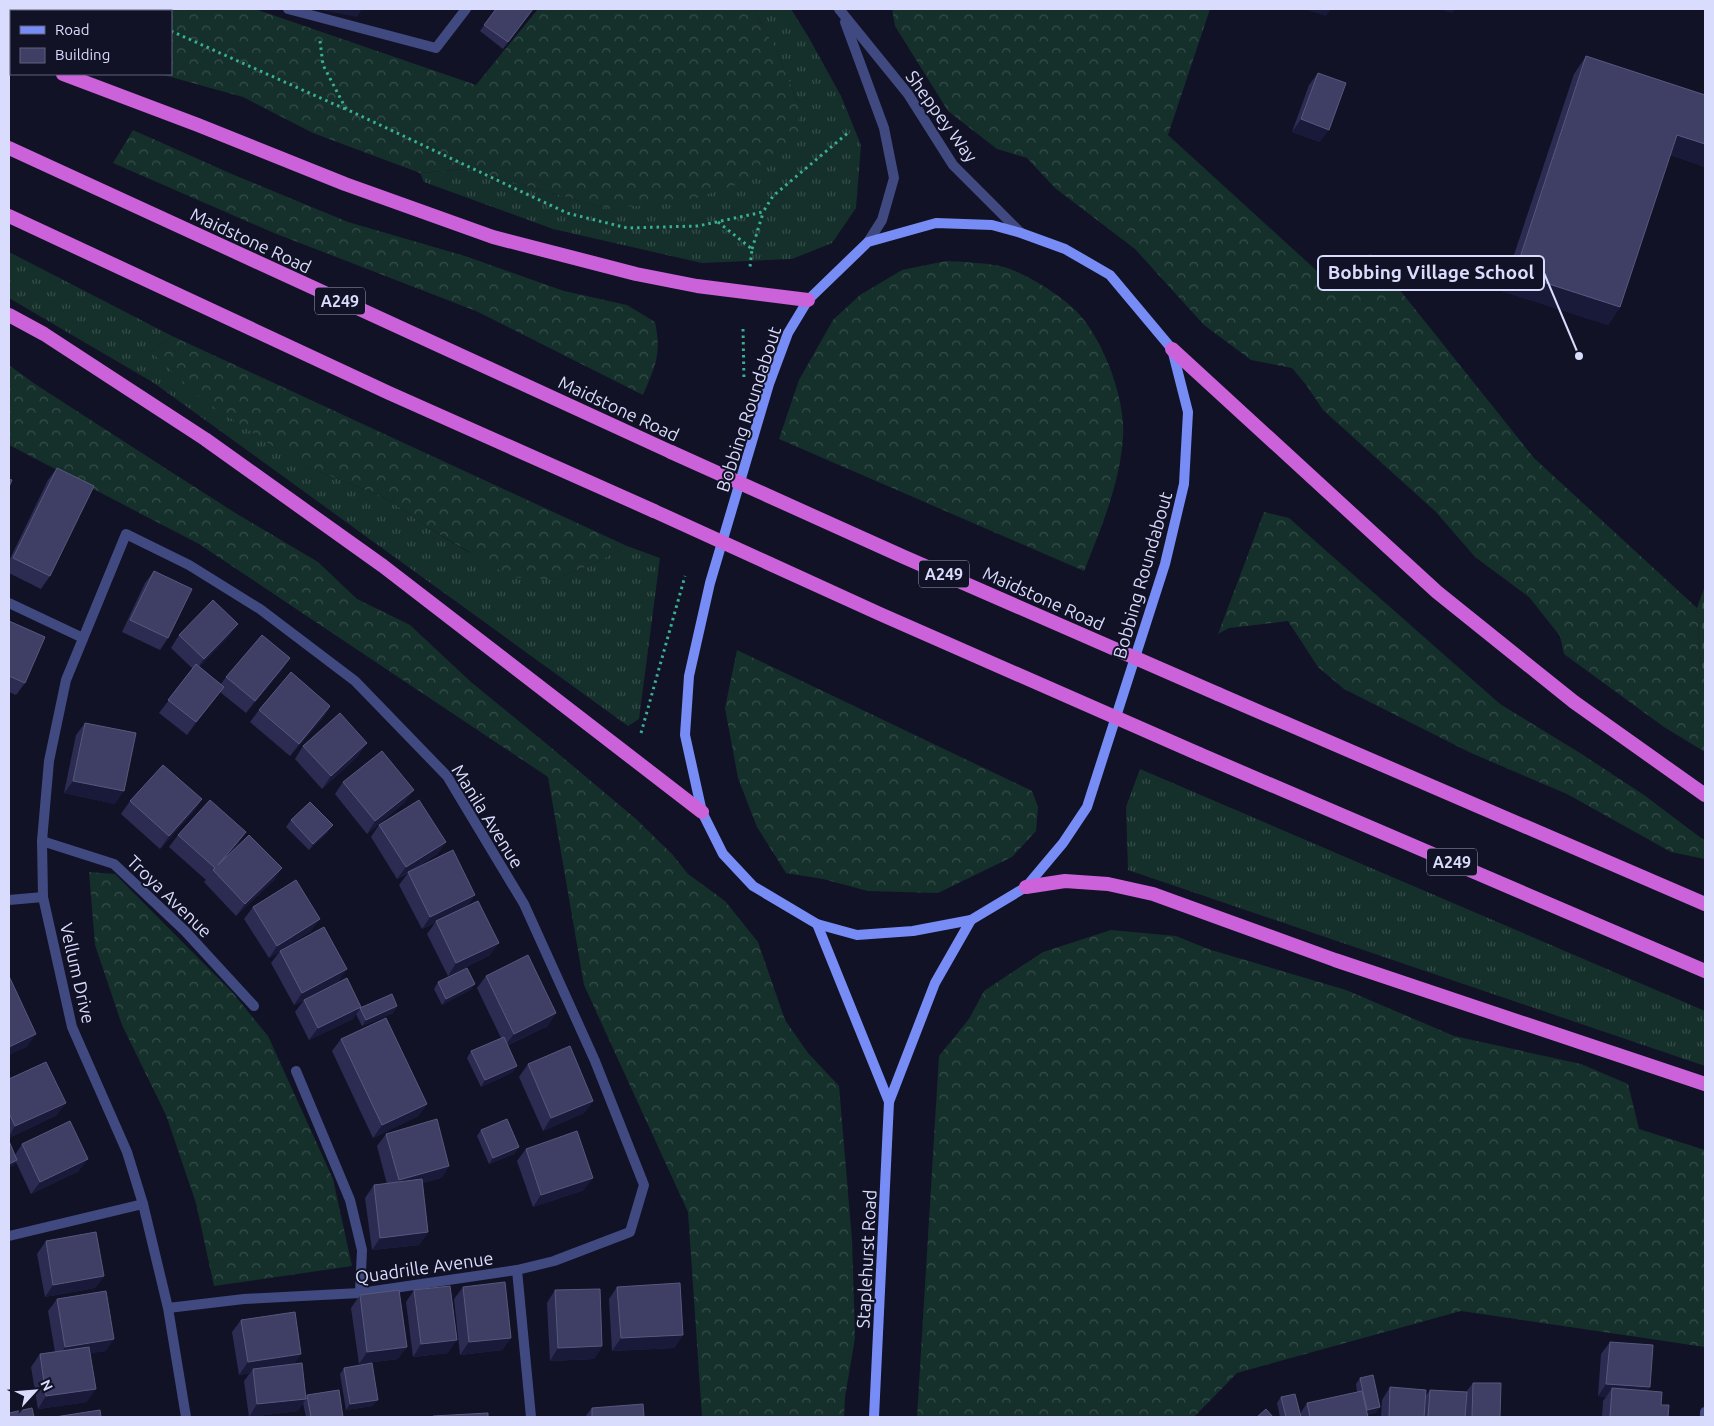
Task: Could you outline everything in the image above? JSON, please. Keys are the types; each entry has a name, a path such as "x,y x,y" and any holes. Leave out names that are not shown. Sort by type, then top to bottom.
{"highway":[{"path":"66,75 198,125 345,184 493,237 636,274 696,286 808,300"},
{"name":"Maidstone Road","path":"9,148 904,557 1705,904"},
{"name":"A249","path":"9,216 389,393 880,614 1199,754 1705,971"},
{"path":"9,314 44,334 205,439 383,566 702,812"},
{"path":"1172,349 1437,592 1574,702 1705,795"},
{"path":"1026,887 1065,881 1108,884 1153,894 1335,960 1705,1084"}],"main road":[{"name":"Bobbing Roundabout","path":"936,223 992,225 1065,249 1110,274 1172,349 1188,412 1184,484 1166,564 1087,806 1063,843 1026,887 971,920 913,931 857,935 817,924 753,886 723,854 702,812 685,735 689,676 710,583 770,384 788,333 808,300 868,242 936,223"},
{"name":"Staplehurst Road","path":"874,1417 889,1102 934,983 971,920"},
{"name":"Staplehurst Road","path":"817,924 889,1102"}],"street":[{"path":"288,9 436,48 466,9"},
{"name":"Sheppey Way","path":"840,11 908,94 953,165 1021,233"},
{"name":"Sheppey Way","path":"840,11 884,128 894,178 882,220 868,242"},
{"name":"Vellum Drive","path":"126,534 66,680 49,762 42,841 43,897 72,1027 127,1152 143,1204 168,1308 186,1417"},
{"name":"Manila Avenue","path":"126,534 189,565 260,609 362,688 447,776 524,904 595,1061 644,1185"},
{"path":"9,603 83,638"},
{"name":"Troya Avenue","path":"42,841 114,864 185,931 254,1006"},
{"path":"9,900 43,897"},
{"path":"296,1071 350,1200 362,1250 360,1293"},
{"name":"Quadrille Avenue","path":"168,1308 244,1299 360,1293 517,1270 554,1260 630,1232 644,1185"},
{"path":"9,1236 143,1204"},
{"path":"517,1270 531,1417"},
{"path":"1705,1412 1705,1417"}],"path":[{"path":"172,31 346,109 567,213 627,228 698,226 763,212"},
{"path":"319,37 322,65 346,109"},
{"path":"748,292 752,249 763,212 773,196 849,132"},
{"path":"718,222 752,249"}],"green space":[{"path":"9,9 255,9 476,85 538,9 754,9 778,54 798,103 799,142 742,183 681,203 605,208 466,169 420,173 313,133 243,97 164,75 172,75 172,10 10,10 9,20"},
{"path":"754,9 791,9 841,96 861,145 856,208 832,243 792,259 702,263 553,229 424,182 420,173 466,169 605,208 798,103 778,54"},
{"path":"892,9 1210,9 1168,135 1317,271 1371,254 1534,458 1697,608 1701,668 1705,670 1705,752 1664,727 1564,654 1560,636 1529,597 1475,557 1436,512 1323,410 1292,368 1251,360 1204,325 1135,249 1055,188 1027,158 997,149 948,111 895,26"},
{"path":"133,130 234,175 348,222 465,256 564,291 627,305 655,322 657,333 656,360 643,395 476,311 274,233 113,163"},
{"path":"9,252 172,336 151,352 300,464 388,499 424,525 468,552 553,580 595,563 627,546 660,558 639,719 628,726 154,383 9,298"},
{"path":"946,261 996,265 1037,282 1056,294 1079,314 1105,355 1112,372 1121,406 1123,437 1114,489 1084,571 779,439 799,380 833,320 860,295 902,270"},
{"path":"172,336 627,546 595,563 553,580 511,577 424,525 388,499 300,464 203,400 151,352"},
{"path":"9,365 35,384 237,514 318,562 357,599 410,625 471,682 636,819 672,854 688,874 725,901 758,942 785,1020 808,1053 839,1086 852,1240 855,1338 845,1397 844,1417 702,1417 688,1212 584,985 548,777 199,544 9,445"},
{"path":"1264,512 1289,518 1500,704 1644,795 1705,841 1705,859 1671,852 1567,794 1471,753 1344,689 1318,667 1288,621 1229,628 1218,634"},
{"path":"1705,586 1705,670 1701,668 1697,608"},
{"path":"737,650 1032,791 1038,807 1036,831 1012,857 938,893 868,891 823,879 786,873 757,827 738,778 725,708"},
{"path":"1140,769 1705,1011 1705,1066 1128,870 1126,807"},
{"path":"89,872 115,874 232,992 268,1036 333,1179 352,1266 214,1286 196,1203 166,1115 122,1025 95,945"},
{"path":"1111,930 1176,936 1208,949 1346,990 1454,1036 1581,1064 1628,1084 1639,1129 1705,1150 1705,1347 1461,1311 1237,1373 1194,1417 917,1417 939,1056 969,1019 984,991 1043,952"}],"building":[{"path":"496,9 533,9 508,42 484,25"},
{"path":"1586,56 1705,95 1705,144 1677,135 1620,307 1515,273"},
{"path":"1318,73 1346,83 1329,130 1301,119"},
{"path":"57,468 94,486 50,576 13,558"},
{"path":"154,571 192,589 168,638 130,620"},
{"path":"213,600 238,624 204,659 179,635"},
{"path":"9,621 45,637 25,683 9,676"},
{"path":"262,635 290,658 255,701 226,677"},
{"path":"196,664 224,687 196,722 168,700"},
{"path":"291,672 330,706 299,744 259,710"},
{"path":"340,713 367,743 331,776 303,746"},
{"path":"85,723 136,733 124,791 73,781"},
{"path":"382,751 414,790 375,821 343,782"},
{"path":"163,765 202,799 169,836 130,801"},
{"path":"210,800 246,832 218,865 249,835 282,868 245,904 213,870 215,868 178,835"},
{"path":"419,800 446,842 406,867 379,825"},
{"path":"310,802 333,825 313,844 291,820"},
{"path":"453,850 475,895 430,917 408,872"},
{"path":"296,880 320,919 277,946 253,907"},
{"path":"478,901 499,943 456,963 436,921"},
{"path":"324,927 347,969 302,993 280,951"},
{"path":"528,955 556,1013 514,1034 486,976"},
{"path":"467,968 475,984 446,999 438,982"},
{"path":"9,976 36,1034 9,1047"},
{"path":"347,978 361,1007 318,1028 304,1000"},
{"path":"392,994 397,1006 366,1020 360,1008"},
{"path":"386,1018 427,1104 382,1125 341,1039"},
{"path":"504,1037 517,1066 485,1080 471,1051"},
{"path":"570,1046 593,1101 551,1118 528,1064"},
{"path":"46,1062 66,1103 15,1126 9,1113 9,1079"},
{"path":"437,1119 449,1166 399,1180 386,1134"},
{"path":"507,1119 519,1147 493,1158 481,1130"},
{"path":"70,1121 88,1159 40,1182 22,1144"},
{"path":"577,1131 593,1178 541,1195 526,1149"},
{"path":"9,1141 17,1160 9,1164"},
{"path":"422,1179 428,1232 380,1238 374,1185"},
{"path":"96,1232 104,1276 53,1285 46,1241"},
{"path":"505,1282 511,1338 469,1342 463,1287"},
{"path":"680,1283 683,1335 621,1338 617,1287"},
{"path":"450,1286 457,1340 421,1344 414,1290"},
{"path":"600,1289 602,1346 558,1348 555,1290"},
{"path":"399,1290 407,1347 367,1352 360,1295"},
{"path":"106,1291 114,1339 65,1347 57,1299"},
{"path":"295,1312 301,1354 248,1362 241,1320"},
{"path":"1610,1342 1653,1345 1650,1387 1606,1384"},
{"path":"89,1347 96,1389 46,1396 40,1354"},
{"path":"302,1363 306,1399 257,1404 253,1369"},
{"path":"372,1363 378,1400 350,1404 344,1368"},
{"path":"1373,1375 1380,1407 1367,1410 1360,1378"},
{"path":"1473,1383 1501,1383 1500,1417 1472,1417"},
{"path":"1390,1387 1426,1390 1424,1417 1389,1417"},
{"path":"1612,1388 1662,1392 1661,1405 1669,1405 1668,1417 1610,1417"},
{"path":"339,1390 343,1417 311,1417 307,1395"},
{"path":"1430,1390 1467,1392 1465,1417 1428,1417"},
{"path":"1362,1391 1368,1417 1310,1417 1307,1403"},
{"path":"1295,1394 1301,1417 1286,1417 1281,1397"},
{"path":"643,1404 644,1417 592,1417 592,1408"},
{"path":"32,1408 34,1417 9,1417 9,1413"},
{"path":"1266,1409 1273,1417 1257,1417"},
{"path":"100,1410 101,1417 55,1417"},
{"path":"488,1413 488,1417 433,1417 433,1416"}],"place":[{"name":"Bobbing Village School","path":"1579,356"}]}
